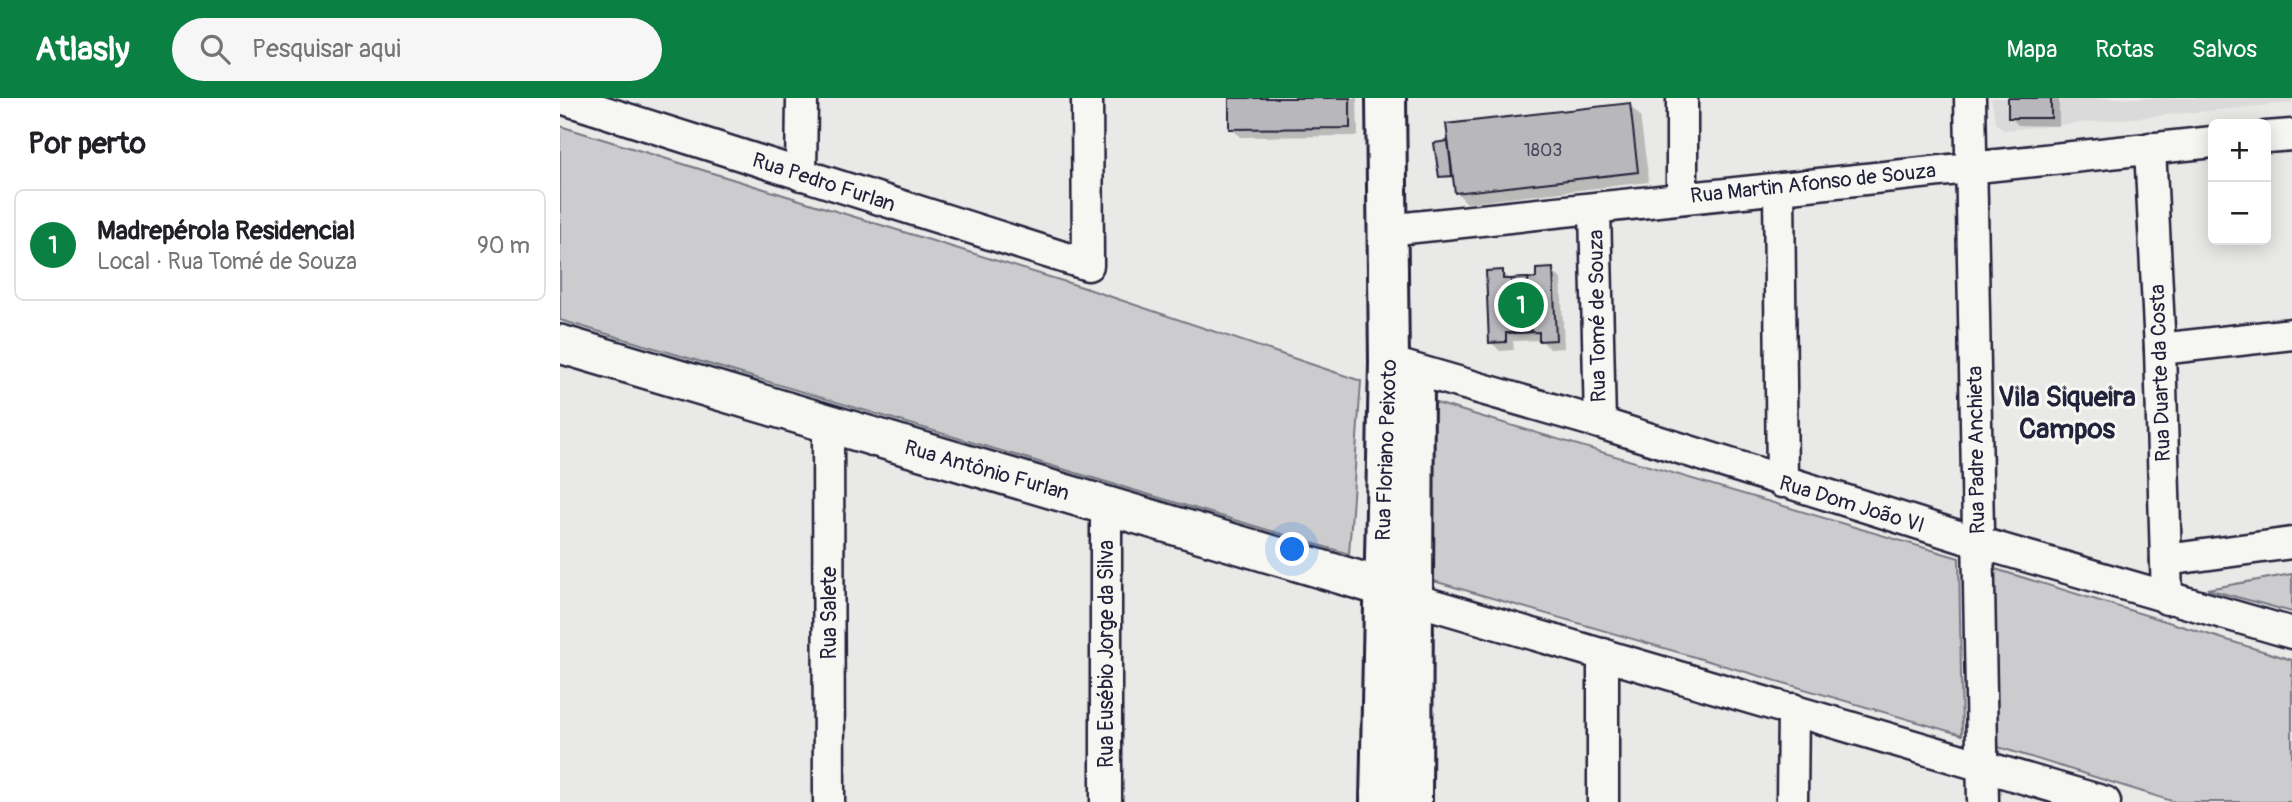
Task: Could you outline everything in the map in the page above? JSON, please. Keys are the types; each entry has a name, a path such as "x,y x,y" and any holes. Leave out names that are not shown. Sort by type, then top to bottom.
{"main road":[{"name":"Rua Floriano Peixoto","path":"1380,802 1397,593 1401,366 1400,230 1386,98"},
{"name":"Rua Floriano Peixoto","path":"1400,230 1413,98"},
{"name":"Rua Floriano Peixoto","path":"1397,593 1412,802"}],"street":[{"name":"Rua Pedro Furlan","path":"561,98 1088,265 1087,98"},
{"path":"801,174 802,98"},
{"path":"1682,98 1682,198"},
{"name":"Rua Padre Anchieta","path":"1970,98 1983,802"},
{"path":"2271,137 2292,135"},
{"name":"Rua Martin Afonso de Souza","path":"1400,230 1971,166 2208,142"},
{"name":"Rua Duarte da Costa","path":"2150,148 2160,349 2167,598"},
{"path":"1779,189 1782,482"},
{"name":"Rua Tomé de Souza","path":"1595,209 1600,423"},
{"path":"2160,349 2292,334"},
{"name":"Rua Antônio Furlan","path":"560,344 1397,593"},
{"name":"Rua Dom João VI","path":"1401,366 1600,423 1977,542 2292,633"},
{"name":"Rua Salete","path":"828,423 829,802"},
{"name":"Rua Eusébio Jorge da Silva","path":"1106,505 1106,802"},
{"path":"2166,560 2292,543"},
{"path":"1397,593 2105,802"},
{"path":"1603,654 1604,802"},
{"path":"1792,802 1793,709"}],"shaded area":[{"path":"1991,98 2292,98 2292,103 2004,130 1996,123"},
{"path":"560,126 1082,287 1361,381 1349,554 560,320"},
{"path":"1426,400 1959,558 1962,735 1420,577"},
{"path":"1992,568 2292,660 2292,802 2175,802 1995,746"},
{"path":"2292,574 2292,612 2207,589"}],"building":[{"path":"1229,98 1350,98 1350,128 1229,129"},
{"path":"2008,98 2051,98 2051,118 2008,118"},
{"path":"1630,103 1638,172 1455,193 1446,124"},
{"path":"1448,141 1452,176 1439,177 1434,143"},
{"path":"1553,268 1556,340 1539,341 1539,332 1506,333 1506,342 1489,343 1486,271 1503,270 1503,279 1536,278 1536,269"},
{"path":"1528,278 1531,332 1514,333 1511,279"}],"place":[{"name":"Madrepérola Residencial","path":"1521,305"}],"district":[{"name":"Vila Siqueira Campos","path":"2067,412"}]}
